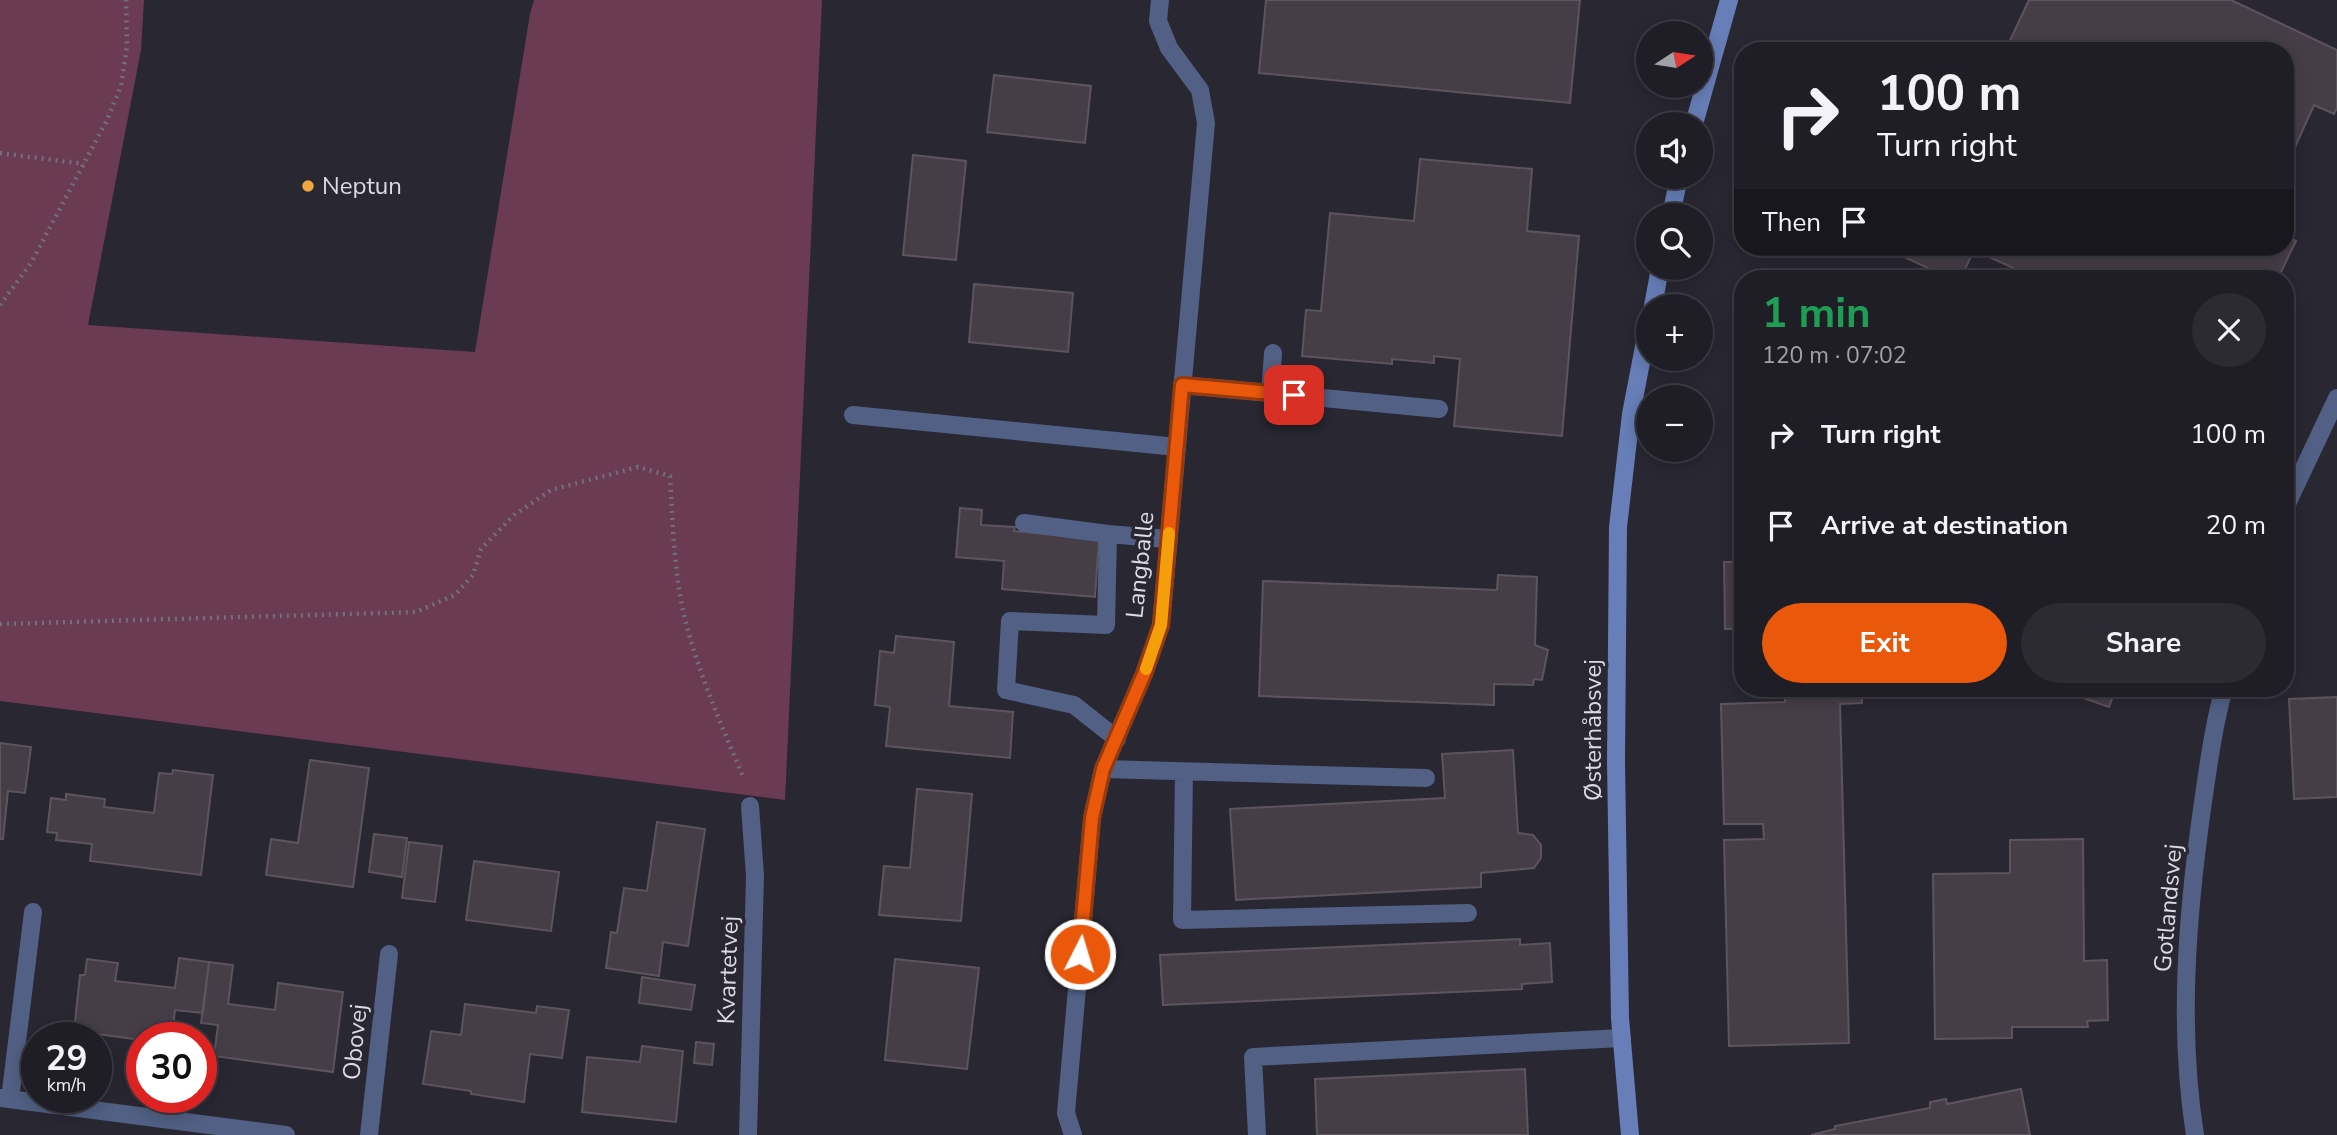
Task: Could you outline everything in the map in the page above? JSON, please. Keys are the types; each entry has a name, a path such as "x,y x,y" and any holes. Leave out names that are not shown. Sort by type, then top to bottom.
{"street":[{"name":"Langballe","path":"1073,1135 1066,1113 1092,818 1103,769 1144,674 1161,625 1206,122 1200,89 1169,48 1158,21 1160,0"},
{"path":"1697,112 1729,0"},
{"path":"1270,393 1273,353"},
{"name":"Østerhåbsvej","path":"1630,1135 1622,1038 1616,761 1618,527 1631,414 1639,371"},
{"path":"1182,385 1439,409"},
{"path":"2294,489 2337,398"},
{"path":"853,415 1177,447"},
{"path":"1024,523 1168,539"},
{"path":"1108,534 1106,625 1010,621 1006,690 1074,705 1117,739"},
{"name":"Gotlandsvej","path":"2195,1135 2189,1097 2186,979 2195,860 2215,723 2222,697"},
{"path":"1103,769 1426,778"},
{"path":"1184,772 1182,920 1468,913"},
{"name":"Kvartetvej","path":"748,1135 755,876 750,806"},
{"path":"33,912 5,1099 286,1135"},
{"name":"Obovej","path":"369,1135 389,954"},
{"path":"1257,1135 1252,1056 1622,1038"}],"path":[{"path":"0,305 31,263 106,122 121,86 127,46 126,0"},
{"path":"0,152 84,164"},
{"path":"0,624 416,612 455,595 473,575 481,548 514,515 551,491 638,467 670,476 674,557 686,625 705,685 745,782 750,806"}],"shaded area":[{"path":"0,0 144,0 141,50 88,325 475,352 534,0 822,0 785,800 0,701"}],"building":[{"path":"1266,0 1580,0 1570,103 1259,73"},
{"path":"2029,0 2231,0 2337,50 2337,108 2334,114 2314,105 2294,149 2294,42 2009,42"},
{"path":"994,75 1091,86 1085,143 987,132"},
{"path":"913,155 966,161 956,260 903,255"},
{"path":"1420,159 1532,169 1527,231 1579,236 1562,436 1454,426 1460,359 1434,356 1434,363 1392,359 1392,364 1302,356 1306,310 1321,311 1330,213 1414,221"},
{"path":"1902,256 1971,256 1965,270 1932,270"},
{"path":"1987,256 2289,256 2282,270 2018,270"},
{"path":"974,284 1073,293 1068,352 969,342"},
{"path":"960,508 982,510 981,525 1099,539 1095,597 1002,589 1004,561 956,557"},
{"path":"1724,562 1734,562 1734,629 1725,629"},
{"path":"1498,575 1537,577 1535,645 1548,650 1542,680 1534,679 1533,685 1494,684 1494,705 1259,696 1263,581 1497,590"},
{"path":"896,636 954,642 949,706 1013,712 1010,758 886,746 890,707 875,705 880,651 894,653"},
{"path":"1785,697 1862,697 1862,703 1840,704 1849,1043 1729,1046 1724,840 1764,839 1763,824 1724,824 1721,704 1785,702"},
{"path":"2081,697 2113,697 2109,707"},
{"path":"2337,697 2337,797 2294,799 2289,699"},
{"path":"0,743 31,747 25,793 8,791 3,839 0,839"},
{"path":"1513,750 1518,833 1533,835 1541,845 1541,858 1534,868 1481,873 1481,887 1236,900 1230,809 1445,798 1442,754"},
{"path":"310,760 369,768 353,887 266,875 271,839 298,843"},
{"path":"173,770 213,775 201,875 90,861 92,844 56,840 57,833 47,832 51,798 66,800 66,794 105,799 104,807 154,813 159,773 172,774"},
{"path":"917,789 972,794 961,921 879,915 884,866 910,868"},
{"path":"657,822 705,829 688,946 663,942 659,976 606,968 611,932 617,933 624,888 647,891"},
{"path":"374,834 407,838 402,877 369,872"},
{"path":"2083,839 2084,961 2107,960 2108,1020 2087,1021 2088,1027 2012,1027 2012,1038 1935,1039 1933,874 2010,873 2010,840"},
{"path":"409,842 442,846 435,902 402,898"},
{"path":"474,861 559,872 551,931 466,920"},
{"path":"1520,939 1520,945 1550,943 1552,982 1522,984 1522,989 1163,1005 1160,955"},
{"path":"179,958 209,962 203,1013 175,1010 174,1022 126,1022 126,1038 112,1036 112,1022 75,1022 80,975 85,975 87,959 118,963 115,981 175,988"},
{"path":"895,959 979,968 967,1069 885,1060"},
{"path":"209,962 233,965 228,1004 275,1010 278,983 343,992 333,1072 217,1056 217,1022 201,1022"},
{"path":"642,977 695,985 691,1010 639,1003"},
{"path":"465,1004 536,1013 537,1006 569,1010 562,1058 530,1054 524,1102 423,1084 431,1031 461,1035"},
{"path":"696,1042 714,1044 712,1065 694,1063"},
{"path":"642,1046 683,1051 676,1122 582,1112 587,1057 640,1062"},
{"path":"1525,1069 1528,1135 1317,1135 1315,1079"},
{"path":"2021,1089 2030,1135 1811,1135 1835,1129 1835,1126 1930,1108 1930,1102 1946,1099 1947,1104"}],"slow traffic":[{"path":"1146,669 1161,625 1169,533"}],"place":[{"name":"Neptun","path":"308,186"}],"route":[{"path":"1080,954 1092,818 1103,769 1144,674 1161,625 1182,385 1294,395"}]}
